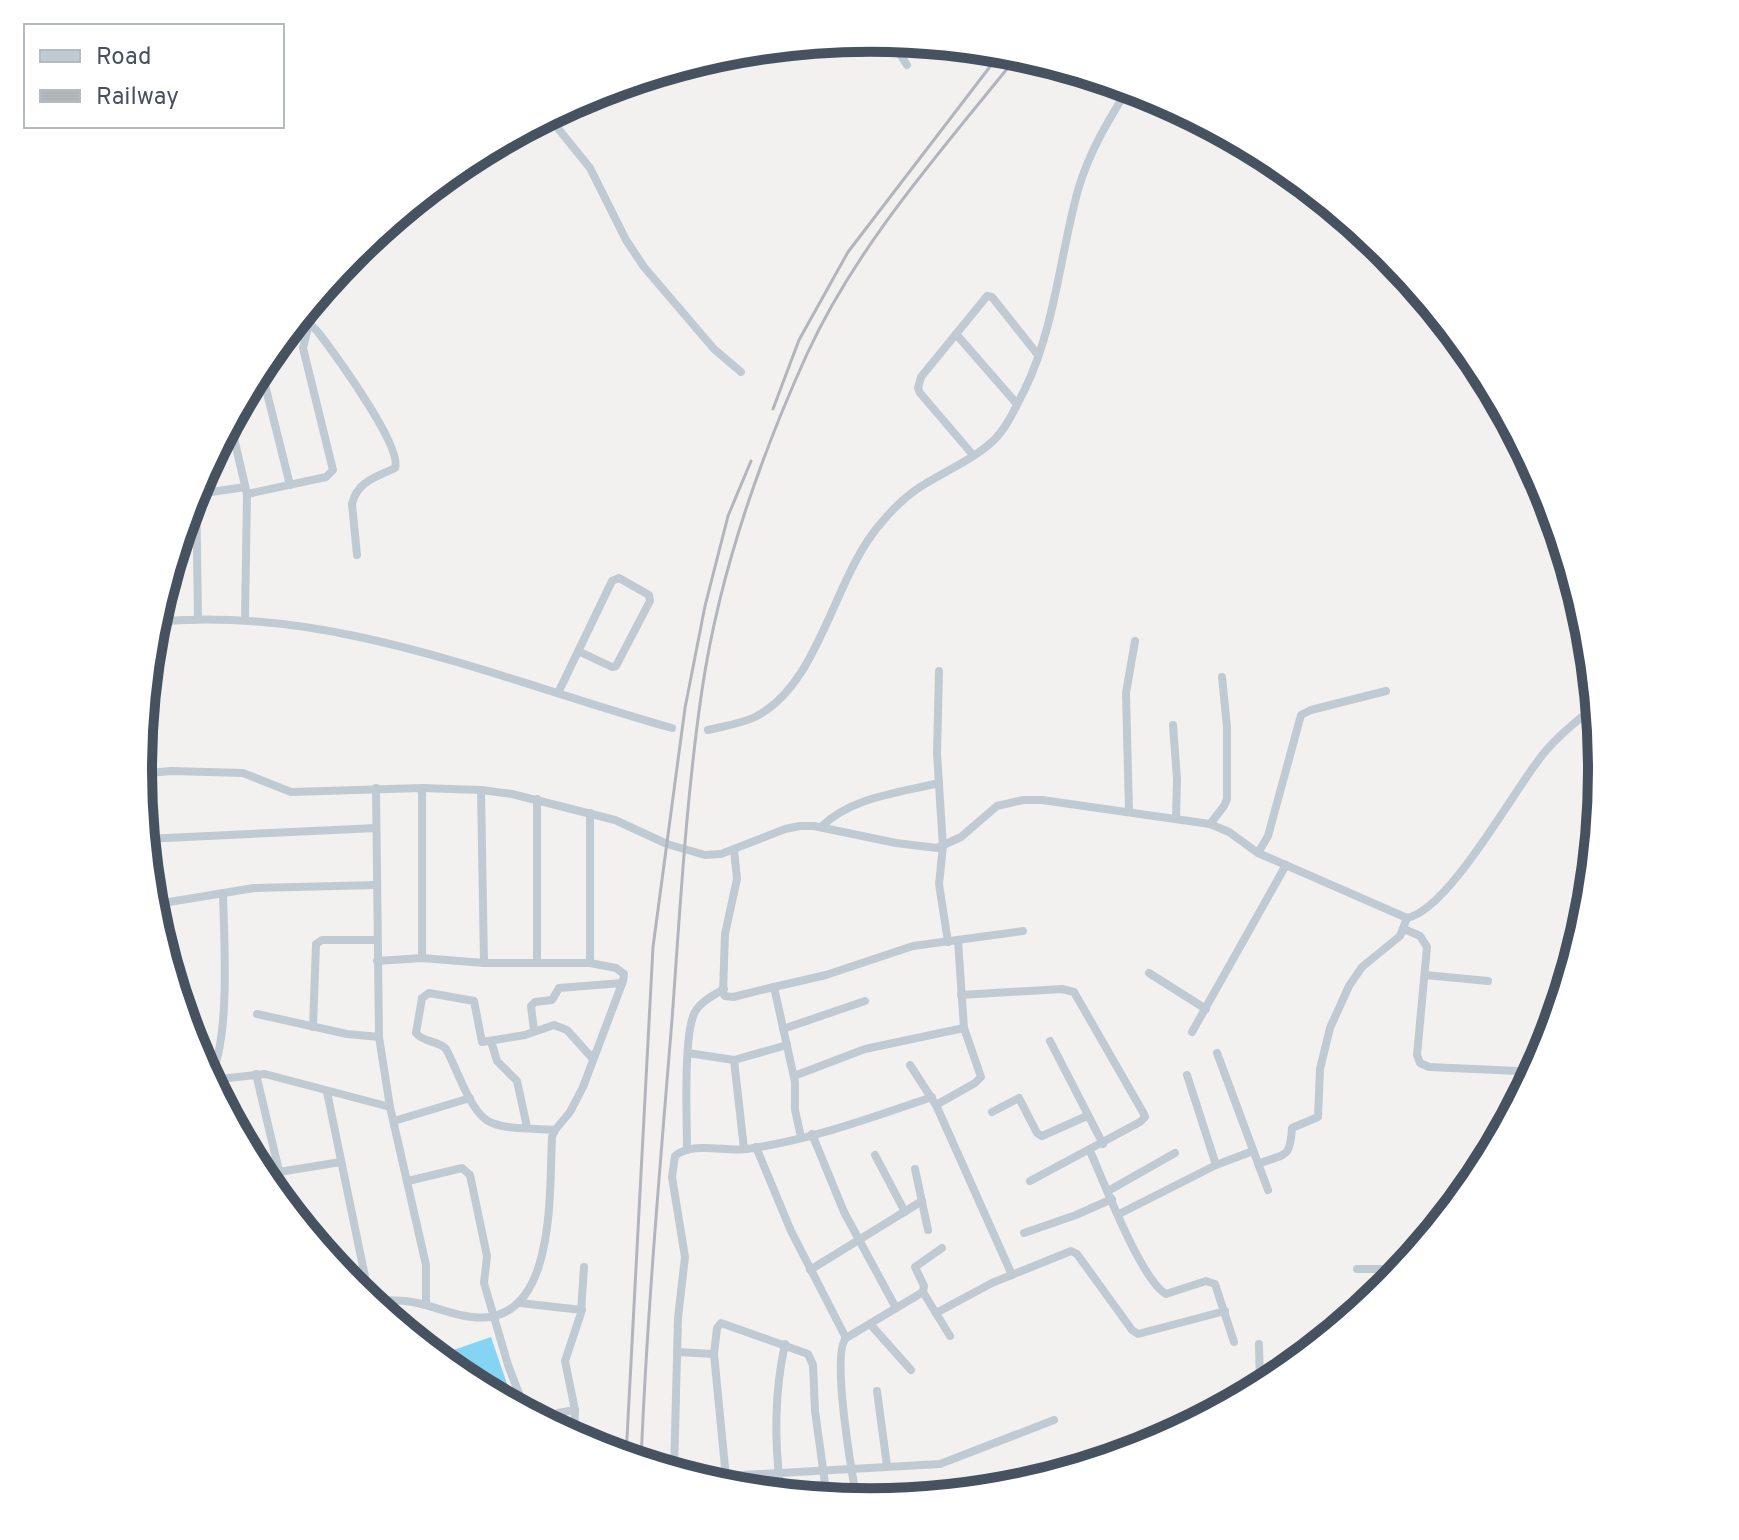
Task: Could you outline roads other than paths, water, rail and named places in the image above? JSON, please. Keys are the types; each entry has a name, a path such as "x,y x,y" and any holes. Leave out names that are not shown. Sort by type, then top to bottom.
{"street":[{"path":"900,53 907,65"},
{"path":"708,730 739,724 755,717 776,701 807,663 851,568 881,522 919,488 973,455 1003,430 1038,355 1084,173 1096,140 1122,98"},
{"path":"555,125 590,168 644,267 714,349 741,372"},
{"path":"973,455 918,388 921,377 984,298 990,296 1038,355"},
{"path":"209,489 246,491 290,485 326,477 333,470 303,348 309,323"},
{"path":"309,323 327,344 377,419 397,459 395,468 363,484 354,496 352,504 357,555"},
{"path":"956,334 1017,404"},
{"path":"264,385 290,485"},
{"path":"234,438 246,491 245,619"},
{"path":"197,519 198,619"},
{"path":"558,693 578,651 612,581 619,578 649,595 650,601 616,666 578,651"},
{"path":"167,621 245,619 337,632 462,664 672,728"},
{"path":"1129,812 1126,693 1135,641"},
{"path":"674,1461 677,1352 685,1257 675,1202 672,1161 679,1152 744,1149 801,1137 934,1101 975,1083 981,1077 964,1028 953,942 939,884 943,846 939,783 939,671"},
{"path":"1210,824 1227,799 1227,727 1222,677"},
{"path":"1258,853 1268,836 1301,715 1386,691"},
{"path":"152,773 243,773 291,792 376,788 481,790 537,799 615,820 658,840 705,855 734,850 800,826 821,827 917,846 943,846 961,837 997,806 1023,800 1129,812 1210,824 1229,832 1258,853 1407,918 1421,912 1449,886 1501,818 1543,754 1585,715"},
{"path":"1173,725 1176,819"},
{"path":"821,827 840,811 862,801 939,783"},
{"path":"376,788 379,1037 390,1107 428,1276 426,1305"},
{"path":"422,788 422,958"},
{"path":"481,790 484,963"},
{"path":"537,799 537,962"},
{"path":"590,813 590,963"},
{"path":"155,838 376,828"},
{"path":"734,850 737,879 727,922 725,996 826,975 889,952 1023,931"},
{"path":"1192,1032 1286,865"},
{"path":"164,903 288,886 377,885"},
{"path":"215,1064 223,1030 223,893"},
{"path":"1258,1164 1286,1153 1292,1144 1292,1128 1318,1117 1320,1069 1330,1028 1349,986 1362,967 1393,943 1404,929 1407,918"},
{"path":"1404,929 1425,942 1417,1055 1420,1063 1429,1067 1518,1071"},
{"path":"313,1027 316,944 322,940 377,940"},
{"path":"377,961 422,958 484,963 590,963 621,970 624,974 573,1106 555,1130 544,1245 537,1272 525,1298 504,1314 474,1318 412,1302 386,1300"},
{"path":"1149,973 1206,1009"},
{"path":"1425,975 1488,981"},
{"path":"534,1031 531,1006 535,1002 552,1000 559,988 622,983"},
{"path":"774,987 794,1076 795,1110 801,1137"},
{"path":"687,1150 688,1053 694,1013 724,989"},
{"path":"961,995 1062,989 1074,992 1145,1117 1103,1144 1030,1181"},
{"path":"555,1130 489,1122 477,1113 446,1049 416,1033 423,996 429,993 474,1001 481,1041 534,1031 547,1025 561,1027 593,1059"},
{"path":"783,1029 865,1001"},
{"path":"257,1014 347,1034 379,1037"},
{"path":"794,1076 865,1049 964,1028"},
{"path":"491,1041 497,1061 517,1081 527,1127"},
{"path":"1050,1041 1103,1144"},
{"path":"688,1053 734,1060 787,1045"},
{"path":"1217,1053 1268,1190"},
{"path":"734,1060 744,1149"},
{"path":"910,1065 934,1101 1012,1275"},
{"path":"222,1078 256,1074 273,1076 390,1107"},
{"path":"256,1074 281,1180"},
{"path":"1187,1075 1216,1165"},
{"path":"327,1092 365,1281"},
{"path":"394,1121 470,1098"},
{"path":"992,1112 1019,1098 1037,1133 1042,1136 1087,1116"},
{"path":"812,1134 834,1191 896,1308"},
{"path":"756,1147 810,1270 846,1338"},
{"path":"1090,1151 1143,1264 1163,1293 1211,1282 1217,1288 1234,1342"},
{"path":"1119,1214 1216,1165 1253,1151"},
{"path":"1024,1233 1076,1215 1175,1153"},
{"path":"875,1155 905,1212"},
{"path":"276,1173 341,1162"},
{"path":"408,1181 444,1170 462,1168 468,1172 486,1251 483,1277 493,1317 521,1398"},
{"path":"915,1169 928,1230"},
{"path":"810,1270 922,1201"},
{"path":"942,1248 915,1267 924,1286 923,1292 950,1336"},
{"path":"936,1313 1012,1275 1074,1252 1138,1334 1225,1311"},
{"path":"575,1424 575,1410 565,1361 582,1310 584,1267"},
{"path":"1357,1269 1385,1269"},
{"path":"855,1487 841,1372 841,1344 923,1292"},
{"path":"520,1303 582,1310"},
{"path":"726,1473 714,1354 717,1328 721,1323 804,1351 813,1365 813,1390 825,1486"},
{"path":"870,1324 911,1370"},
{"path":"779,1482 776,1405 785,1344"},
{"path":"1259,1344 1260,1372"},
{"path":"677,1352 714,1354"},
{"path":"877,1391 887,1466"},
{"path":"555,1415 575,1410"},
{"path":"738,1476 940,1464 1054,1420"}],"water":[{"path":"491,1337 510,1392 471,1367 449,1352"}],"railway":[{"path":"773,409 799,340 848,252 993,63"},
{"path":"642,1451 650,1296 696,731 709,647 730,561 773,435 828,313 876,235 1009,66"},
{"path":"627,1445 653,947 685,708 705,606 728,516 751,461"}]}
